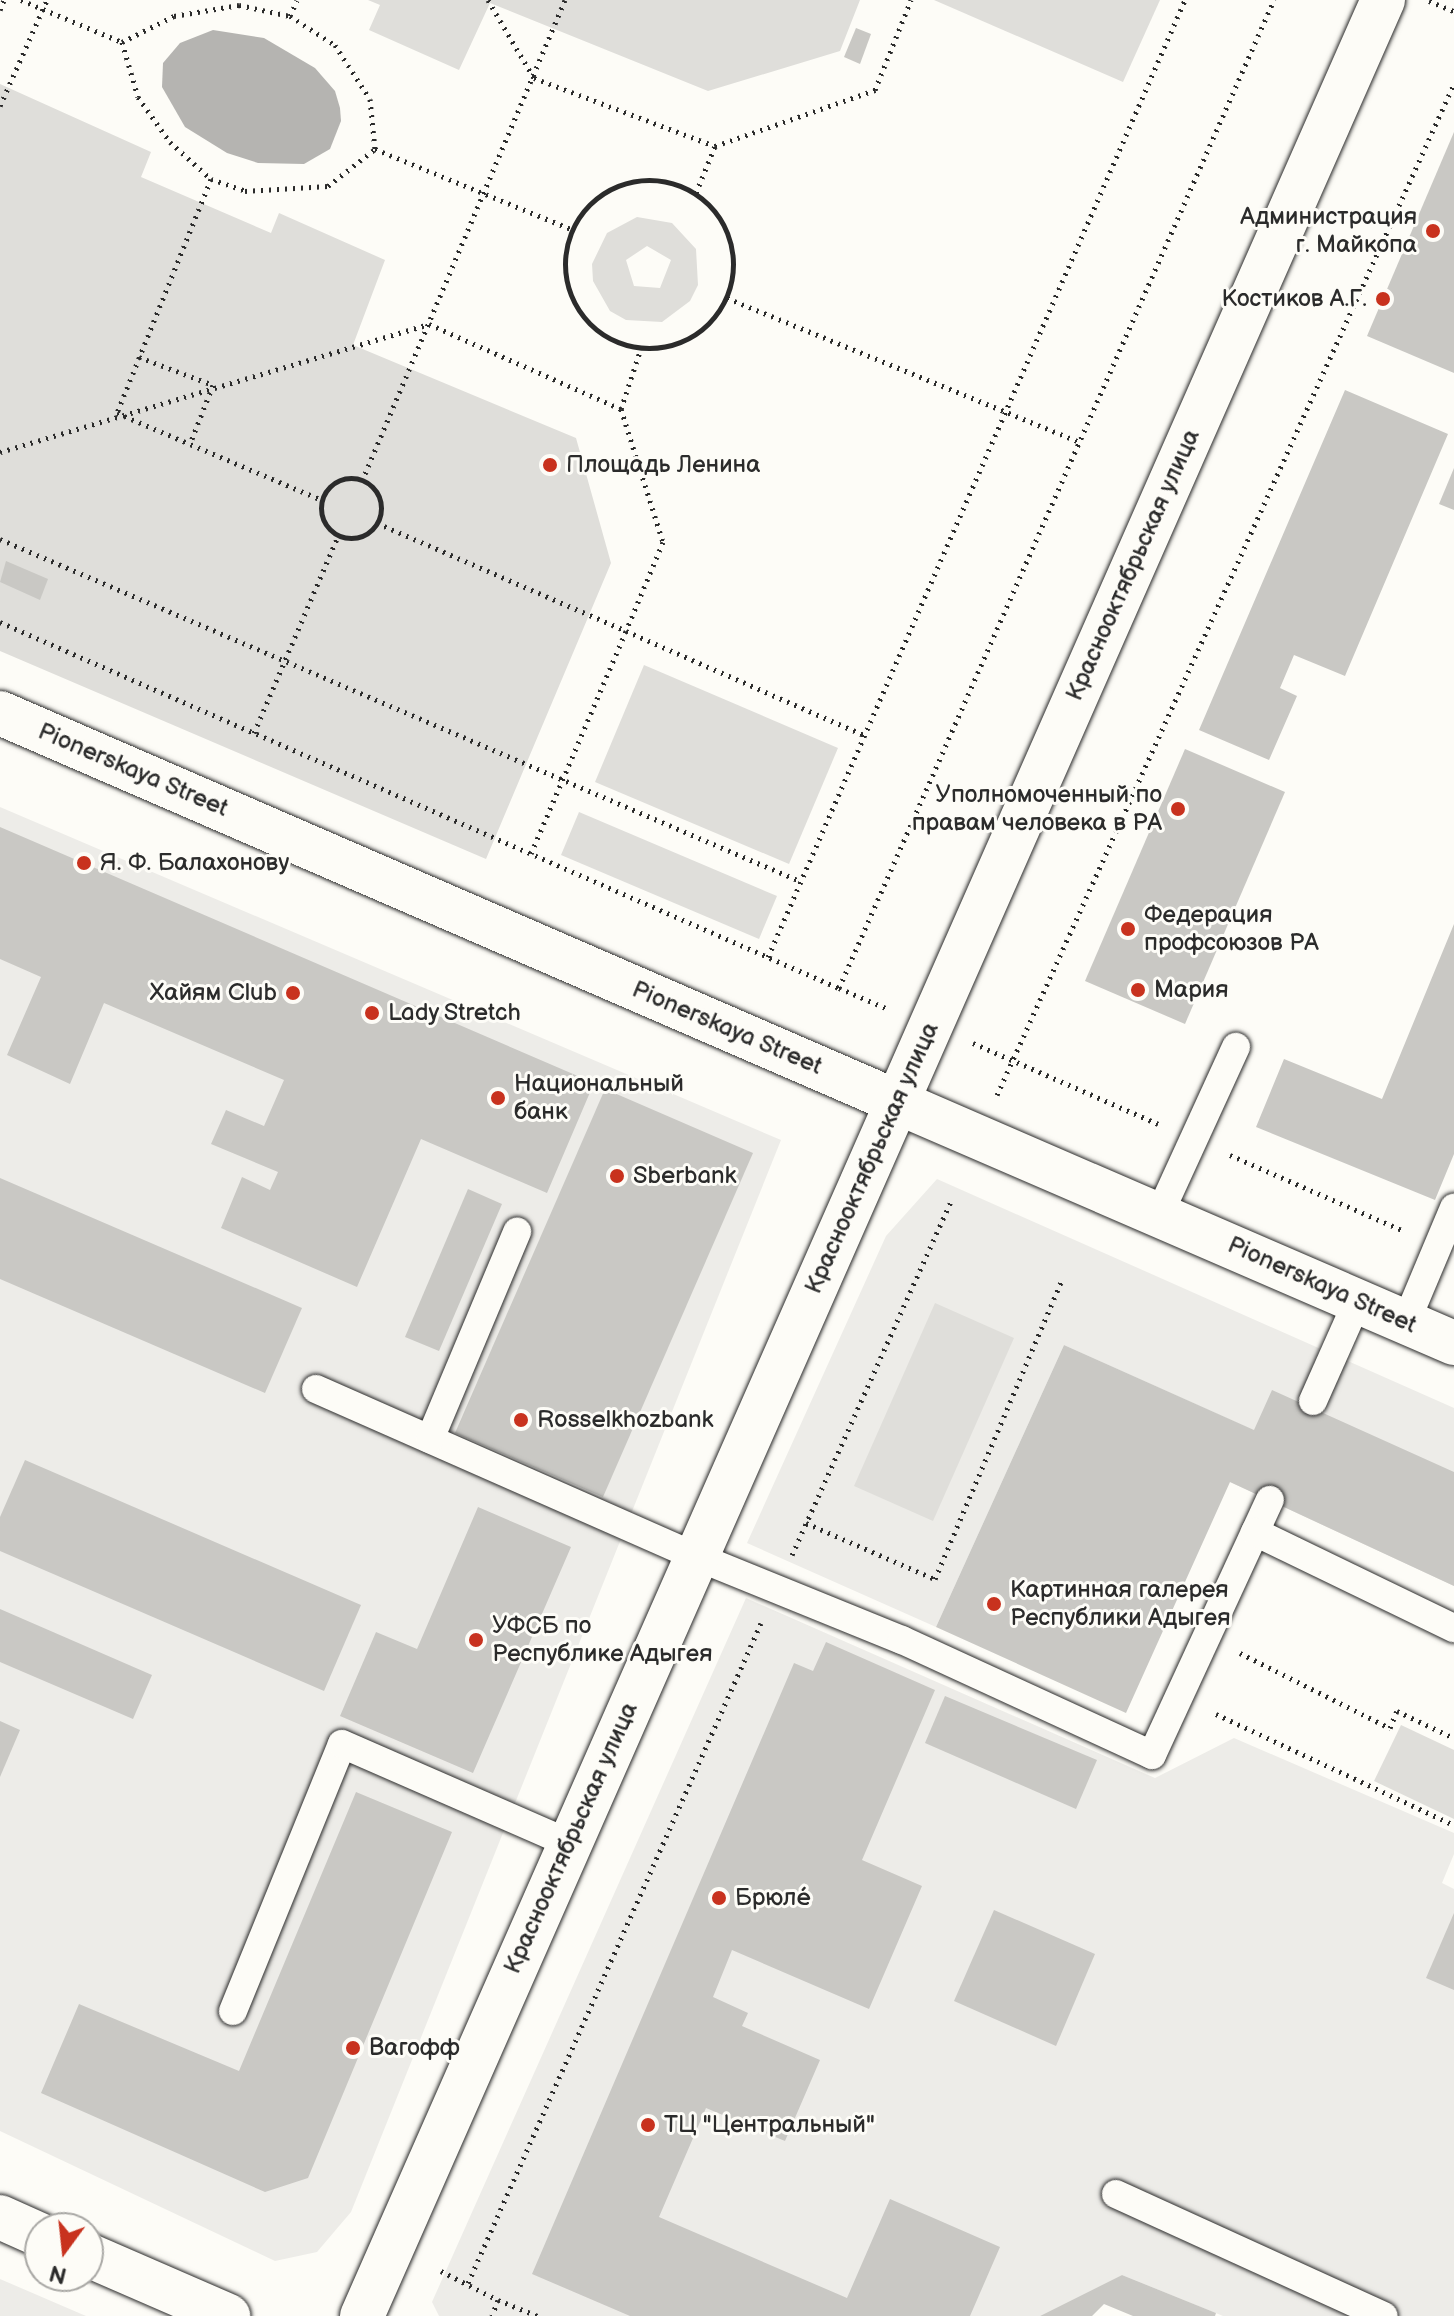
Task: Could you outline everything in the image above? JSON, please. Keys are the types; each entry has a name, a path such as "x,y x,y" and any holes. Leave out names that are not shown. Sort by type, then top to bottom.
{"main road":[{"name":"Краснооктябрьская улица","path":"362,2316 1383,0"},
{"name":"Pionerskaya Street","path":"0,713 1454,1343"},
{"path":"0,2217 24,2228"},
{"path":"104,2262 228,2316"}],"lane":[{"path":"1159,1215 1236,1047"},
{"path":"1406,1322 1454,1208"},
{"path":"430,1439 517,1232"},
{"path":"1313,1401 1358,1300"},
{"path":"316,1389 695,1556 902,1640 1152,1755 1270,1500"},
{"path":"1255,1532 1454,1628"},
{"path":"233,2011 342,1744 569,1843"},
{"path":"1116,2194 1384,2316"}],"path":[{"path":"0,10 4,0"},
{"path":"21,0 122,42 174,16 239,5 290,16 335,45 356,77 370,99 375,149"},
{"path":"0,106 47,0"},
{"path":"290,16 297,0"},
{"path":"488,0 534,78 715,146 875,90 911,0"},
{"path":"362,481 480,195 534,78 565,0"},
{"path":"768,957 1185,0"},
{"path":"0,622 839,988 1274,0"},
{"path":"1427,0 1454,11"},
{"path":"122,42 138,97 170,142 211,179 245,191 328,186 375,149"},
{"path":"997,1095 1454,84"},
{"path":"696,193 715,146"},
{"path":"375,149 480,195 571,229"},
{"path":"117,413 211,179"},
{"path":"669,181 696,193 717,213 730,239 733,268 727,298 713,319 692,337 667,346 641,348 592,327 575,306 565,267 571,229 588,205 626,183 669,181"},
{"path":"727,298 1080,442"},
{"path":"0,452 117,413 429,324 621,409"},
{"path":"531,854 663,542 621,409 641,348"},
{"path":"139,357 213,385"},
{"path":"190,444 213,385"},
{"path":"117,413 322,500"},
{"path":"339,480 362,481 379,496 377,523 363,537 338,536 322,519 322,500 339,480"},
{"path":"377,523 864,735"},
{"path":"254,733 338,536"},
{"path":"0,539 800,881"},
{"path":"468,2283 951,1202"},
{"path":"806,1523 935,1579 1061,1282"},
{"path":"1207,1637 1390,1728 1397,1711 1454,1738"},
{"path":"1179,1697 1454,1825"},
{"path":"441,2271 538,2316"},
{"path":"492,2316 498,2300"}],"shaded area":[{"path":"368,0 860,0 840,51 708,91 490,3 459,70 369,30 380,5"},
{"path":"934,0 1160,0 1123,82"},
{"path":"213,30 264,38 315,68 335,91 340,108 341,121 330,149 304,164 258,163 227,153 185,127 162,87 163,63 180,43"},
{"path":"0,84 151,152 141,177 271,233 279,213 385,260 353,345 576,438 611,563 486,859 0,651"},
{"path":"637,217 672,223 696,249 698,285 690,301 662,322 626,320 610,311 593,281 592,264 607,233","holes":["647,246 671,260 660,288 634,286 626,260"]},
{"path":"644,665 838,748 789,864 595,782"},
{"path":"0,807 781,1140 351,2212 317,2252 275,2261 0,2131"},
{"path":"579,812 777,896 759,939 561,855"},
{"path":"937,1179 1454,1408 1454,1586 1230,1482 1253,1430 1064,1345 936,1627 747,1543 886,1236"},
{"path":"935,1303 1014,1338 933,1521 854,1486"},
{"path":"746,1598 1155,1778 1234,1738 1454,1833 1454,1854 1442,1883 1454,1889 1454,2316 1223,2316 1122,2275 1040,2316 439,2316 432,2302"},
{"path":"1401,1725 1454,1750 1454,1819 1374,1781"},
{"path":"0,2279 24,2292 86,2316 0,2316"}],"building":[{"path":"856,28 871,34 860,64 844,57"},
{"name":"Администрация г. Майкопа","path":"1454,132 1454,373 1367,336"},
{"path":"1345,390 1448,434 1345,676 1294,655 1280,688 1297,696 1269,760 1199,730"},
{"path":"1454,468 1454,510 1439,504"},
{"path":"6,561 48,579 40,600 0,582"},
{"path":"1185,749 1285,792 1185,1024 1085,981"},
{"path":"0,827 594,1083 547,1193 421,1139 357,1287 221,1228 242,1177 270,1190 278,1172 211,1144 226,1110 264,1126 284,1080 104,1003 70,1084 7,1055 41,977 0,959"},
{"path":"1454,924 1454,1154 1435,1200 1256,1127 1284,1059 1382,1099"},
{"path":"605,1089 753,1153 603,1497 455,1433"},
{"path":"0,1178 302,1308 265,1393 0,1279"},
{"path":"468,1189 502,1204 439,1351 405,1337"},
{"path":"1064,1345 1254,1430 1272,1390 1454,1472 1454,1586 1230,1482 1126,1713 936,1627"},
{"path":"25,1460 361,1605 324,1691 0,1551 0,1517"},
{"name":"УФСБ по Республике Адыгея","path":"478,1507 571,1547 473,1773 340,1716 376,1632 417,1649"},
{"path":"0,1609 152,1675 133,1719 0,1662"},
{"path":"826,1642 935,1690 862,1860 922,1886 869,2009 732,1950 713,1997 748,2013 742,2026 820,2060 785,2141 706,2108 659,2217 847,2298 890,2199 1000,2247 970,2316 630,2316 532,2274 794,1663 813,1671"},
{"path":"945,1696 1097,1760 1076,1809 925,1743"},
{"path":"0,1721 20,1730 0,1777"},
{"path":"356,1792 452,1832 308,2178 265,2192 41,2093 79,2004 239,2071"},
{"path":"994,1910 1095,1954 1056,2046 954,2001"},
{"path":"1454,1913 1454,1990 1426,1978"},
{"path":"1122,2275 1216,2313 1215,2316 1133,2316 1104,2304 1092,2316 1040,2316"}],"place":[{"name":"Администрация г. Майкопа","path":"1433,231"},
{"name":"Костиков А.Г.","path":"1383,299"},
{"name":"Площадь Ленина","path":"550,465"},
{"name":"Уполномоченный по правам человека в РА","path":"1178,809"},
{"name":"Я. Ф. Балахонову","path":"84,863"},
{"name":"Федерация профсоюзов РА","path":"1128,929"},
{"name":"Мария","path":"1138,990"},
{"name":"Хайям Club","path":"293,993"},
{"name":"Lady Stretch","path":"372,1013"},
{"name":"Национальный банк","path":"498,1098"},
{"name":"Sberbank","path":"617,1176"},
{"name":"Rosselkhozbank","path":"521,1420"},
{"name":"Картинная галерея Республики Адыгея","path":"994,1604"},
{"name":"УФСБ по Республике Адыгея","path":"476,1640"},
{"name":"Брюлé","path":"719,1898"},
{"name":"Вагофф","path":"353,2048"},
{"name":"ТЦ \"Центральный\"","path":"648,2125"}]}
